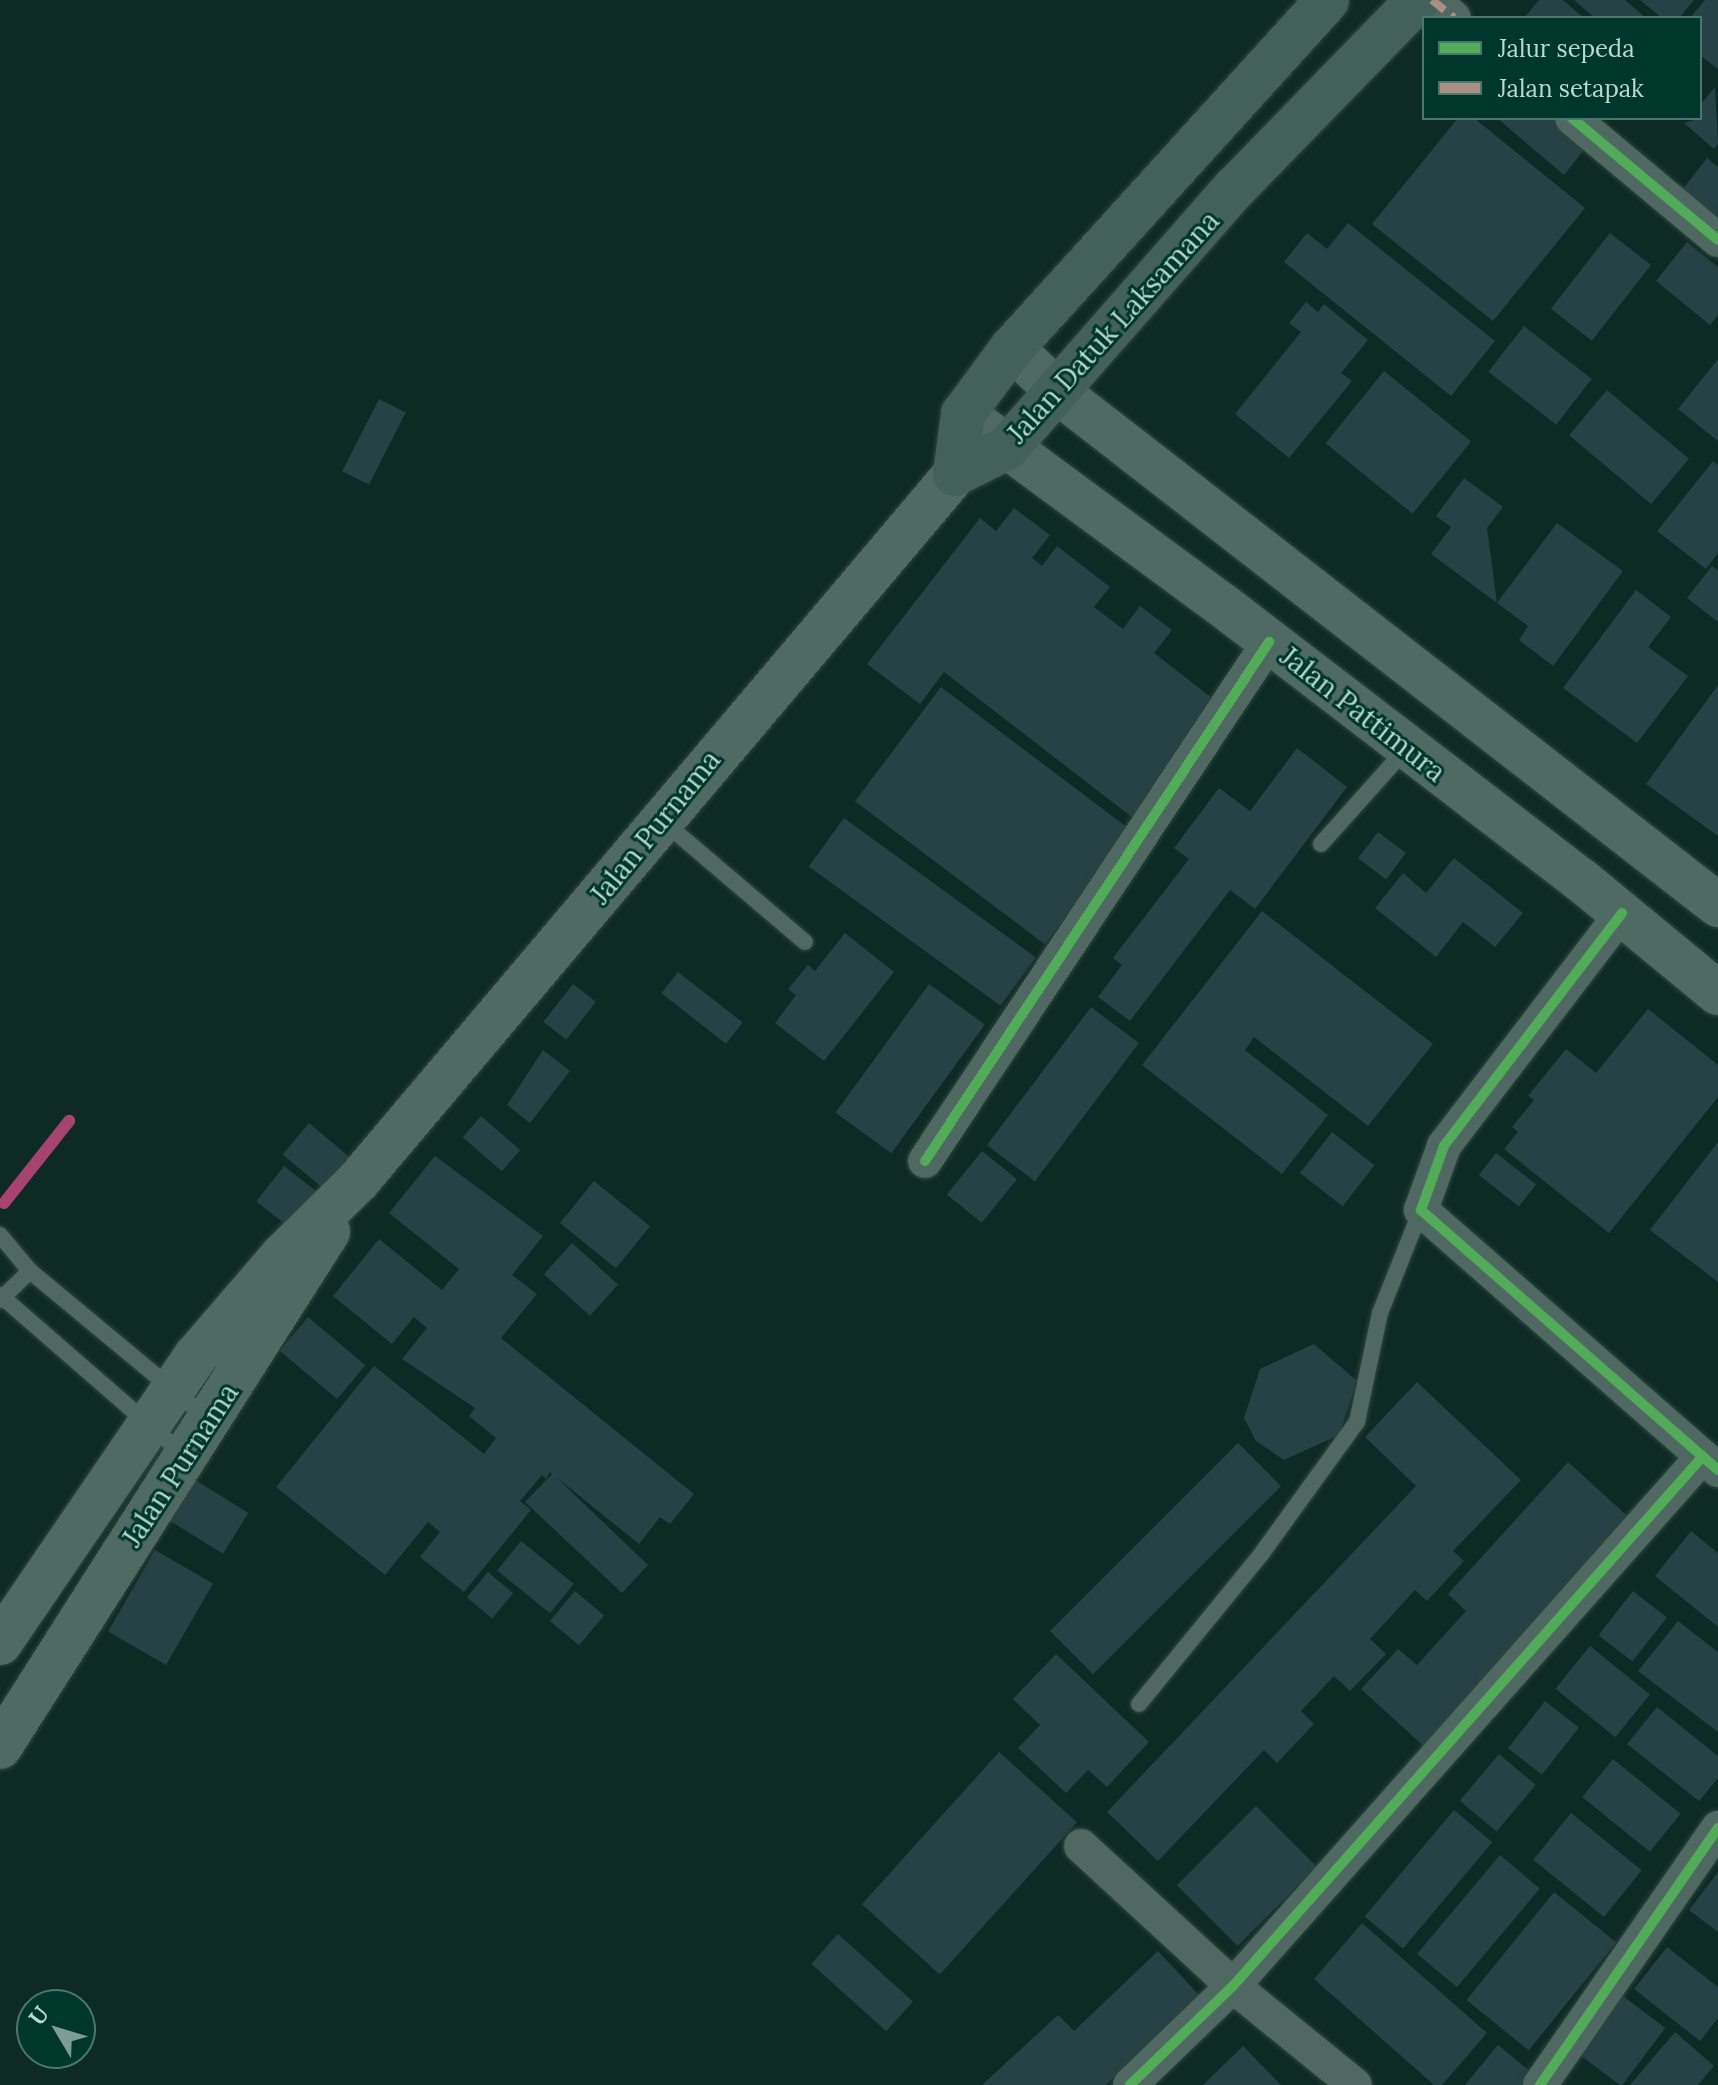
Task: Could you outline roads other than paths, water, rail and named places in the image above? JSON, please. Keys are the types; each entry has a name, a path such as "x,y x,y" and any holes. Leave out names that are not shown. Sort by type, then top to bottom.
{"highway":[{"name":"Jalan Datuk Laksamana","path":"955,474 963,414 1012,348 1327,0"},
{"name":"Jalan Datuk Laksamana","path":"955,474 1007,448 1059,393 1235,188 1418,0"}],"main road":[{"path":"1012,348 1059,393 1718,905"},
{"name":"Jalan Pattimura","path":"963,414 1269,642 1622,913 1718,993"},
{"name":"Jalan Purnama","path":"0,1643 159,1406 282,1256 358,1181 659,819 955,474"},
{"name":"Jalan Purnama","path":"0,1747 184,1454 289,1301 358,1181"}],"street":[{"path":"1432,0 1452,16"},
{"path":"1574,120 1718,240"},
{"path":"925,1161 1269,642"},
{"path":"1130,2085 1233,1986 1710,1463 1421,1210 1444,1146 1622,913"},
{"path":"1540,2085 1718,1828"},
{"path":"1081,1846 1233,1986 1355,2085"}],"lane":[{"path":"1321,844 1406,749"},
{"path":"659,819 805,942"},
{"path":"1139,1704 1262,1553 1357,1422 1380,1313 1421,1210"},
{"path":"0,1235 30,1271 159,1406 184,1454"},
{"path":"30,1271 1,1298 159,1406 208,1419"},
{"path":"0,1747 0,1757"}],"waterway":[{"path":"4,1203 69,1121"}]}
